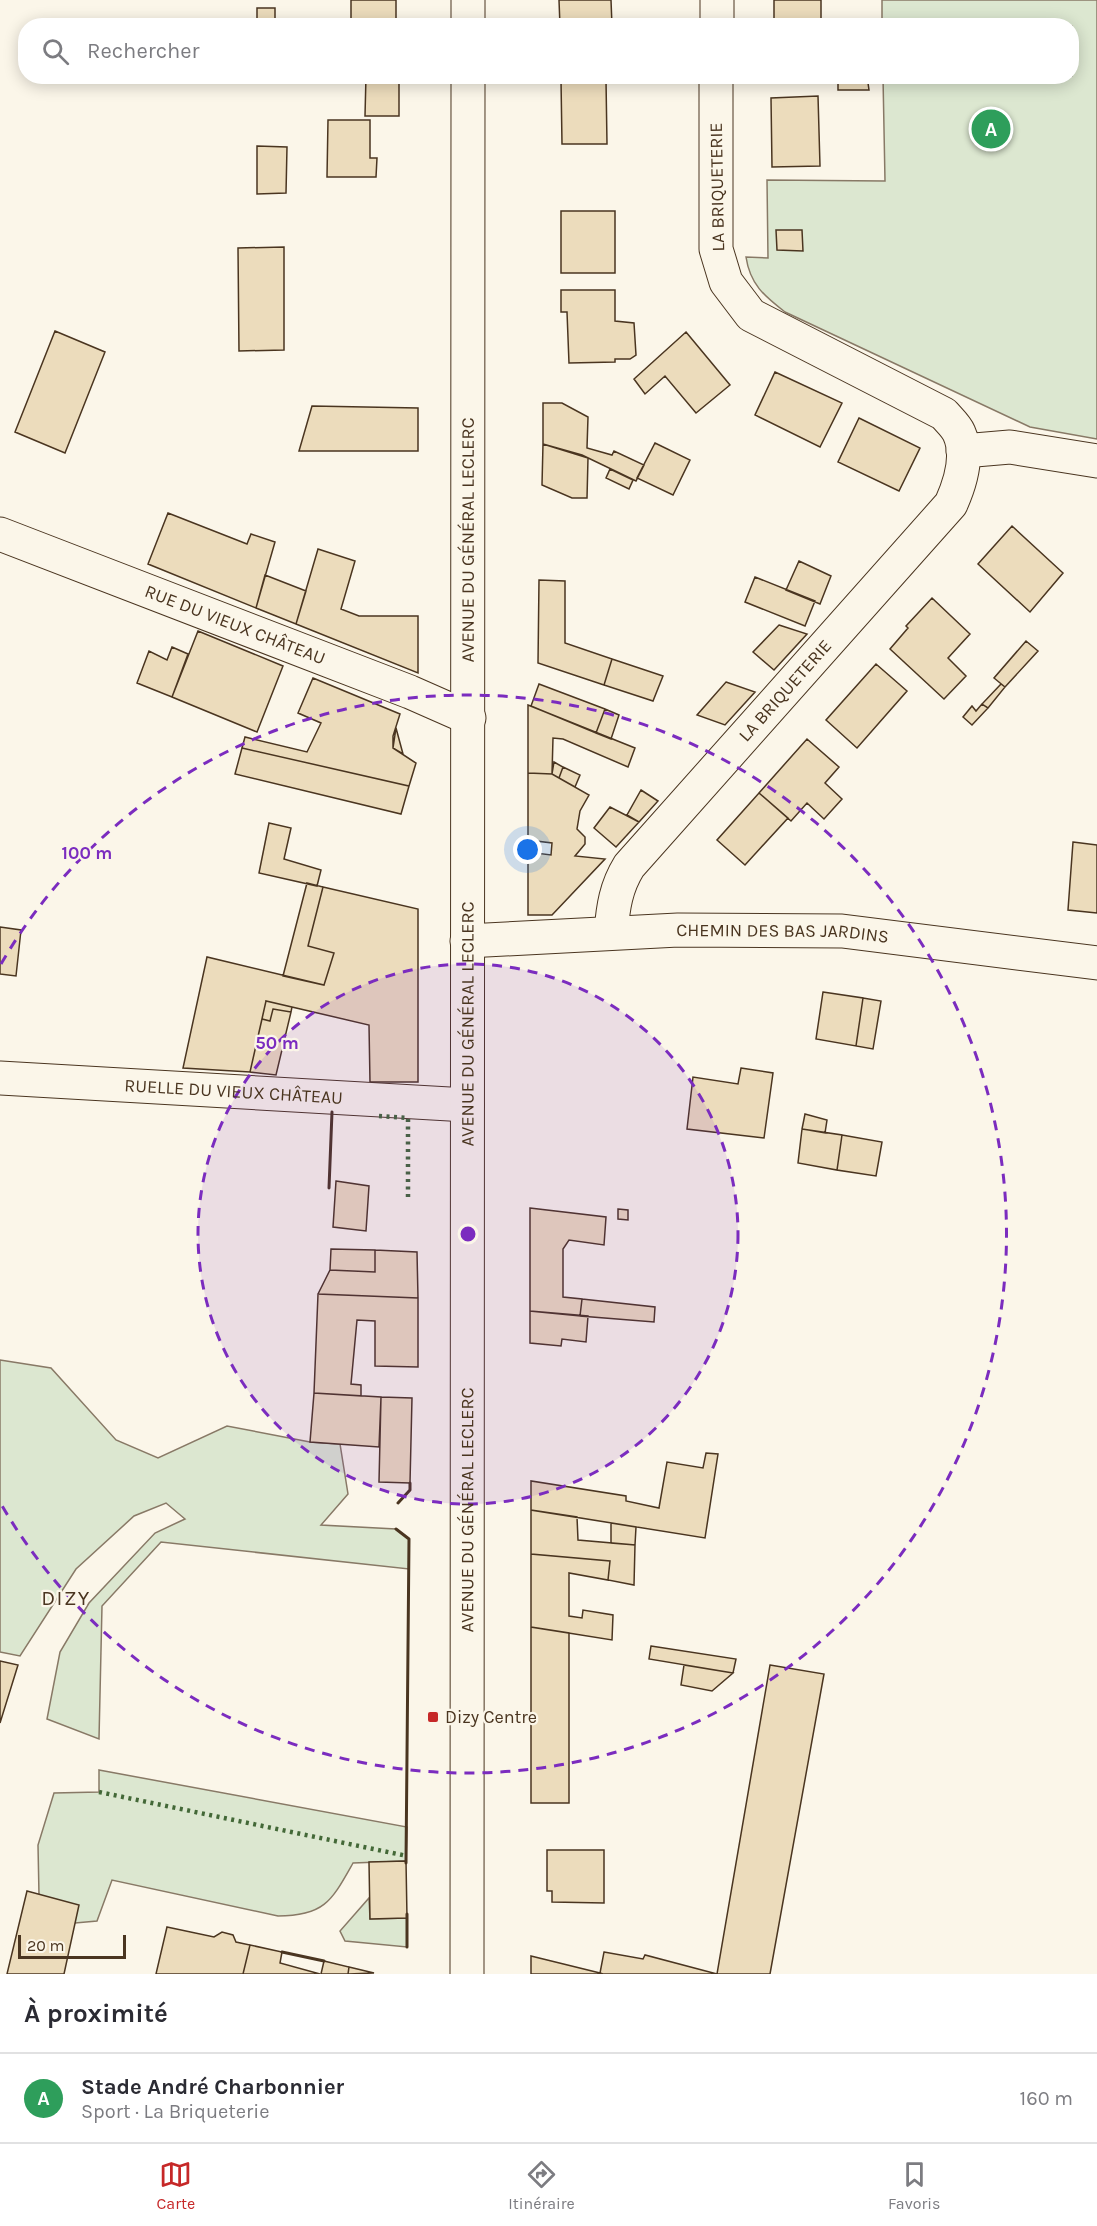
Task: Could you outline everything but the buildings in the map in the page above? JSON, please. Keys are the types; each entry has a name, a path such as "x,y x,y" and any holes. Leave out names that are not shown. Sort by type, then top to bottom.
{"street":[{"path":"468,0 468,18"},
{"path":"717,0 717,18"},
{"name":"AVENUE DU GÉNÉRAL LECLERC","path":"467,1974 468,84"},
{"name":"LA BRIQUETERIE","path":"611,932 614,903 620,882 629,866 951,504 960,484 963,452 959,433 944,414 752,315 726,282 716,249 716,84"},
{"path":"963,452 1010,447 1097,461"},
{"name":"RUE DU VIEUX CHÂTEAU","path":"0,534 410,692 469,718"},
{"name":"CHEMIN DES BAS JARDINS","path":"467,941 611,932 843,931 1097,963"},
{"name":"RUELLE DU VIEUX CHÂTEAU","path":"0,1078 467,1105"}],"green space":[{"path":"882,0 1097,0 1097,439 1030,427 785,312 764,295 751,275 746,257 768,258 767,180 885,181 883,84 1079,84 1079,18 882,18"},
{"path":"0,1360 51,1368 116,1440 158,1458 227,1426 310,1442 340,1444 348,1494 321,1525 396,1529 409,1539 409,1569 161,1542 102,1606 99,1739 47,1719 60,1652 89,1603 155,1533 185,1519 166,1503 134,1516 76,1569 20,1656 0,1652"},
{"path":"99,1770 407,1827 406,1861 353,1863 339,1887 325,1903 307,1913 294,1915 278,1916 112,1880 97,1921 75,1923 39,1895 38,1845 54,1793 99,1792"},
{"path":"369,1898 370,1919 407,1918 407,1947 345,1941 340,1931"}],"hedge":[{"path":"379,1116 408,1118 408,1198"},
{"path":"99,1792 407,1856"}],"wall":[{"path":"329,1188 332,1112"},
{"path":"398,1503 410,1490 410,1483"},
{"path":"396,1529 409,1539 406,1863"},
{"path":"407,1914 407,1947"},
{"path":"282,1952 324,1961"}],"place":[{"name":"Stade André Charbonnier","path":"991,129"},
{"name":"Dizy Centre","path":"433,1717"}],"district":[{"name":"DIZY","path":"66,1598"}]}
